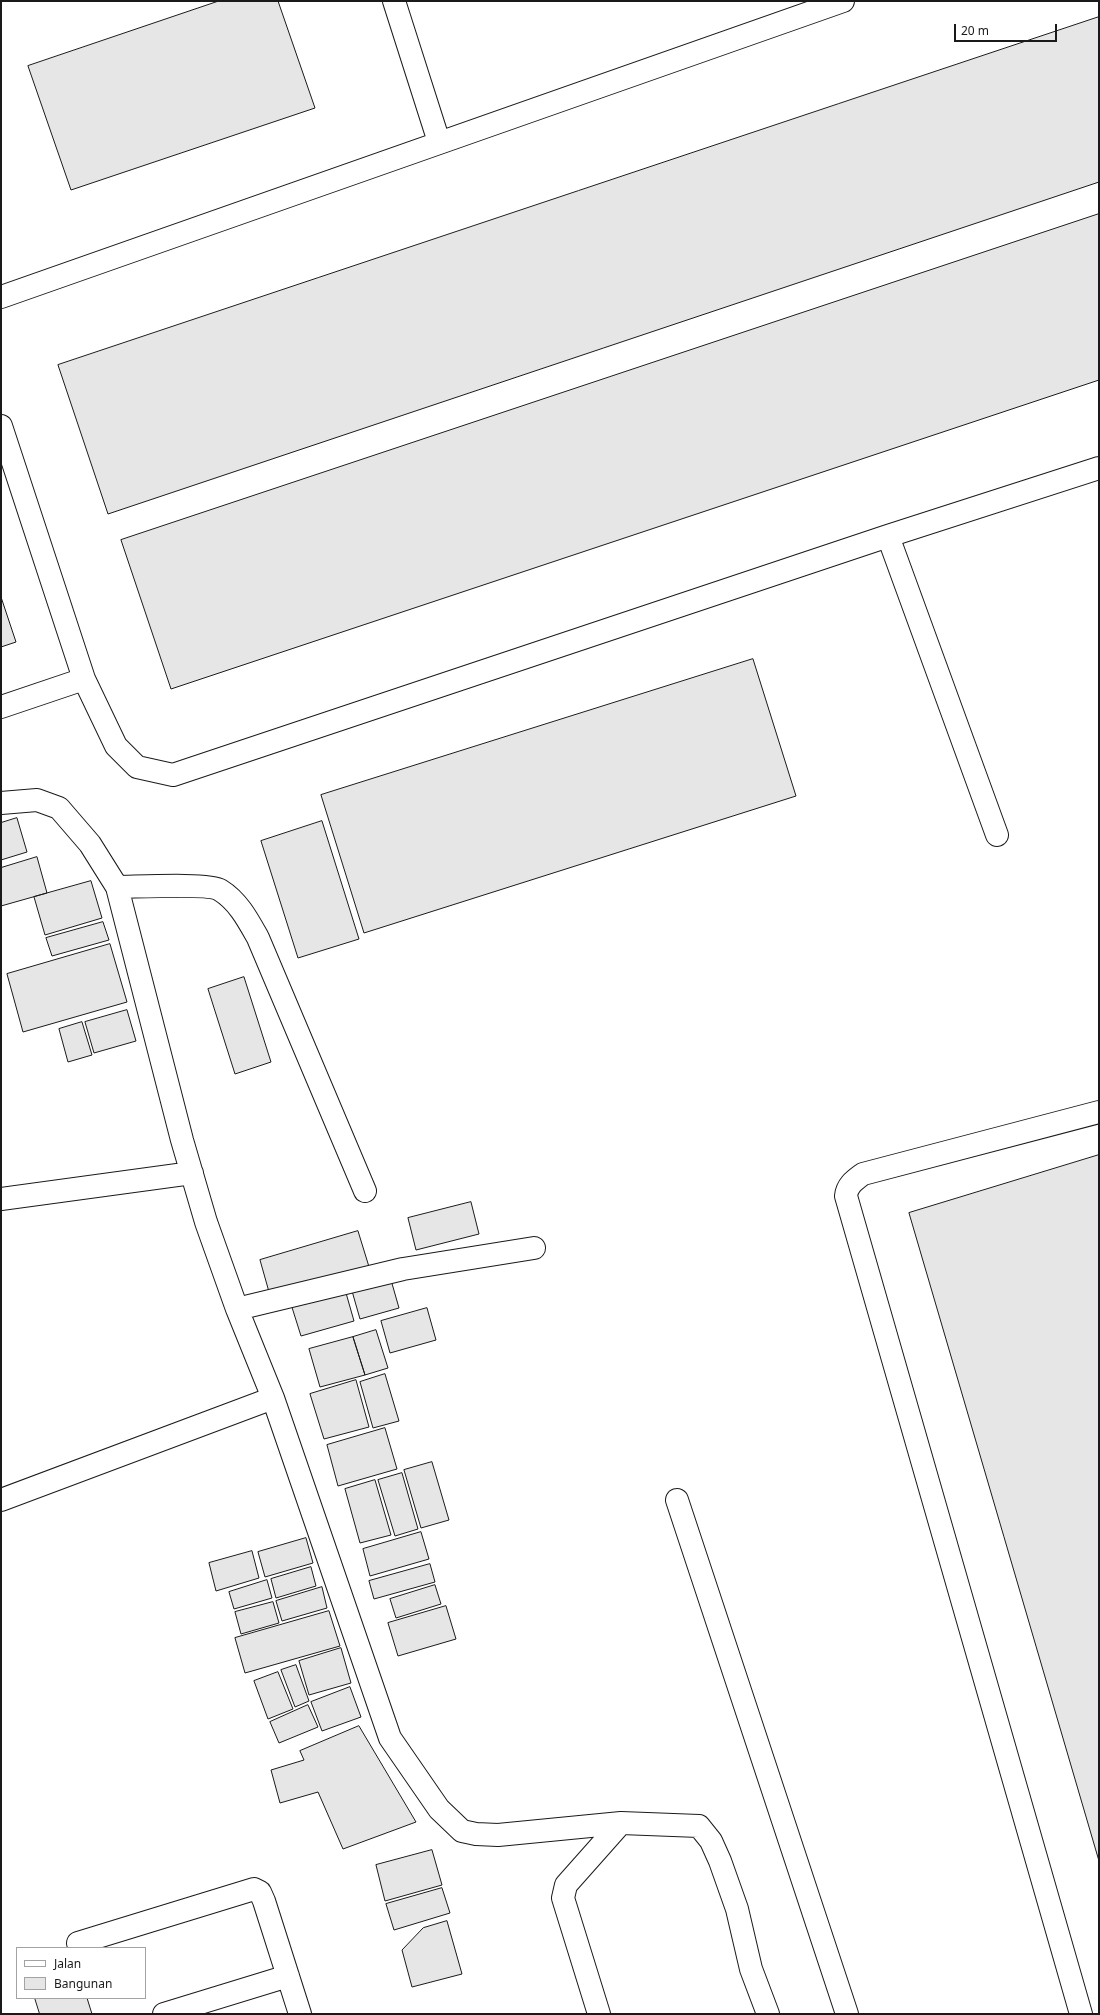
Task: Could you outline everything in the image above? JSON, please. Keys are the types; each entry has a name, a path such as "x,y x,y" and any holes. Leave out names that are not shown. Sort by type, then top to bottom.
{"lane":[{"path":"394,1 439,142"},
{"path":"1,297 843,1"},
{"path":"1,426 84,679 116,746 137,767 173,775 888,536 1099,468"},
{"path":"888,536 997,835"},
{"path":"1,707 84,679"},
{"path":"1,803 37,800 58,808 90,844 117,887 206,1222 237,1309 272,1398 390,1738 439,1809 462,1831 476,1834 498,1835 621,1823 699,1826 711,1841 737,1909 743,1940 751,1969 768,2014"},
{"path":"117,887 202,887 220,890 242,910 258,938 365,1191"},
{"path":"1081,2014 846,1196 847,1190 852,1182 863,1174 1099,1112"},
{"path":"1,1199 192,1173"},
{"path":"237,1309 402,1269 534,1248"},
{"path":"1,1500 272,1398"},
{"path":"677,1500 847,2014"},
{"path":"599,2014 563,1898 566,1885 621,1823"},
{"path":"78,1943 254,1889 260,1892 264,1901 300,2014"},
{"path":"164,2014 288,1976"}],"building":[{"path":"219,1 278,1 315,108 71,190 28,66"},
{"path":"1099,17 1099,182 108,514 58,365"},
{"path":"1099,214 1099,380 171,689 121,540"},
{"path":"1,597 16,642 1,647"},
{"path":"753,659 796,796 364,933 321,795"},
{"path":"17,818 27,852 1,860 1,823"},
{"path":"322,821 359,939 298,958 261,841"},
{"path":"37,857 47,893 1,906 1,868"},
{"path":"91,881 102,918 45,935 34,897"},
{"path":"103,922 109,940 52,956 46,938"},
{"path":"110,944 127,1002 23,1032 7,974"},
{"path":"244,977 271,1062 235,1074 208,989"},
{"path":"127,1010 136,1041 94,1053 85,1022"},
{"path":"82,1022 92,1055 68,1062 59,1029"},
{"path":"1099,1155 1099,1861 909,1213"},
{"path":"471,1202 479,1234 416,1250 408,1218"},
{"path":"358,1231 370,1270 271,1299 260,1260"},
{"path":"389,1273 399,1308 360,1319 350,1284"},
{"path":"344,1286 354,1321 301,1336 290,1301"},
{"path":"427,1308 436,1340 390,1353 381,1321"},
{"path":"376,1330 388,1368 365,1375 353,1337"},
{"path":"353,1337 365,1375 320,1387 309,1349"},
{"path":"385,1374 399,1421 373,1428 360,1382"},
{"path":"356,1380 369,1427 324,1439 310,1394"},
{"path":"385,1428 397,1469 338,1486 327,1445"},
{"path":"432,1462 449,1520 421,1528 404,1470"},
{"path":"402,1473 418,1529 395,1536 378,1480"},
{"path":"375,1480 391,1535 360,1543 345,1489"},
{"path":"421,1532 429,1559 370,1576 363,1549"},
{"path":"306,1538 313,1563 265,1577 258,1552"},
{"path":"252,1551 259,1578 216,1591 209,1563"},
{"path":"430,1564 435,1582 374,1599 369,1581"},
{"path":"311,1567 316,1586 276,1598 271,1579"},
{"path":"267,1580 272,1598 234,1609 229,1592"},
{"path":"435,1585 441,1604 396,1618 390,1599"},
{"path":"322,1587 327,1608 282,1621 276,1601"},
{"path":"273,1602 279,1623 241,1634 235,1612"},
{"path":"446,1606 456,1639 398,1656 388,1623"},
{"path":"329,1611 340,1646 245,1673 235,1638"},
{"path":"341,1648 351,1683 309,1695 299,1661"},
{"path":"296,1665 309,1701 295,1707 281,1670"},
{"path":"278,1672 293,1709 268,1719 254,1681"},
{"path":"350,1687 361,1717 322,1731 311,1702"},
{"path":"308,1705 318,1727 279,1743 270,1722"},
{"path":"359,1726 416,1822 343,1849 318,1792 280,1803 271,1770 304,1760 300,1751"},
{"path":"432,1850 442,1885 385,1901 376,1865"},
{"path":"442,1888 450,1913 394,1930 386,1904"},
{"path":"447,1921 462,1974 412,1987 402,1950 423,1928"},
{"path":"35,1999 87,1999 92,2014 40,2014"}]}
